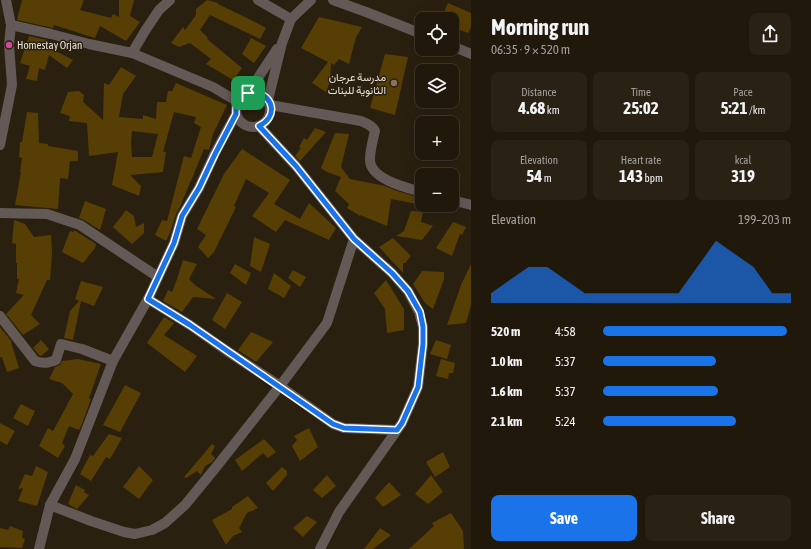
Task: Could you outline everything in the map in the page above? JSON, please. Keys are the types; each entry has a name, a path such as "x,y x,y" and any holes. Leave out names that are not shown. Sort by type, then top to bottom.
{"street":[{"path":"0,145 12,85 9,45 10,25 6,0"},
{"path":"132,53 159,10 170,0"},
{"path":"258,0 291,19"},
{"path":"311,0 291,19 282,42 269,102 271,112 269,118 259,126 253,127 243,124 239,120 236,114 238,102 242,96 248,93 256,92 263,94 269,102 369,124 375,131 369,160 374,171 385,180 415,190"},
{"path":"333,0 415,31"},
{"path":"10,25 132,53 213,87 238,102"},
{"path":"248,93 282,42"},
{"path":"459,49 471,54"},
{"path":"39,549 50,505 75,458 113,361 148,299 174,243 182,216 199,188 236,114"},
{"path":"148,299 190,325 333,424 344,428 397,430 402,423 418,387 423,344 423,327 420,312 408,291 392,273 354,239 296,166 259,126"},
{"path":"459,202 471,205"},
{"path":"0,213 47,214 80,225 158,277"},
{"path":"50,505 91,521 135,534 152,530 165,523 185,505 217,466 327,323 354,239"},
{"path":"0,316 36,361 40,363 48,363 56,360 61,344 82,349 113,361"},
{"path":"320,549 338,512 402,423"}],"building":[{"path":"22,0 84,0 80,10 111,18 113,14 119,17 119,0 134,0 130,16 140,22 126,41 100,26 95,38 54,25 53,28 17,20"},
{"path":"207,0 218,3 266,28 260,39 210,15 200,30 208,38 207,39 242,68 233,80 206,64 211,59 190,43 179,47 171,43 183,27 185,30 196,15 196,9"},
{"path":"448,3 471,13 471,27 468,33 459,30 459,12 444,12"},
{"path":"319,17 362,27 356,37 349,64 339,59 334,65 331,63 330,81 326,92 312,83 328,62 301,48"},
{"path":"29,36 47,40 45,43 51,44 50,48 73,60 67,68 49,55 45,70 39,68 37,81 26,79 30,66 20,63"},
{"path":"251,38 266,46 254,63 242,54"},
{"path":"385,54 408,57 395,115 370,108"},
{"path":"121,67 136,76 123,94 119,117 143,119 143,115 156,119 157,102 166,102 168,91 172,91 176,83 227,105 213,134 209,150 204,149 166,241 155,235 162,220 167,221 184,156 191,158 201,127 194,123 196,117 174,112 163,152 166,152 163,172 130,175 141,186 139,196 112,185 118,152 89,156 87,123 69,121 70,116 60,113 68,92 79,91 84,95 83,102 103,120 104,83 109,85","holes":["132,131 158,134 152,157 132,157"]},
{"path":"27,112 38,113 39,143 78,151 78,161 70,161 68,179 60,178 58,209 15,205 21,172 22,158 19,157 20,142 22,142"},
{"path":"315,128 326,132 300,161 295,156 301,148 299,147 304,138 307,140"},
{"path":"335,133 349,134 341,167 350,179 385,186 415,196 415,204 391,199 387,226 360,216 347,208 349,204 335,191 341,177 321,168"},
{"path":"242,149 290,180 274,204 300,219 309,203 336,228 329,240 285,220 276,232 252,216 269,193 246,179 234,206 236,207 214,252 208,258 198,247 206,235 197,229 224,174"},
{"path":"85,201 106,209 100,230 79,218"},
{"path":"126,210 134,216 136,227 144,223 144,233 132,244 113,227"},
{"path":"411,211 423,212 421,222 433,226 422,240 396,236 404,231"},
{"path":"14,220 25,224 34,237 51,235 52,253 50,280 47,280 31,315 40,324 23,335 6,314 24,295 16,293 19,279 17,279 16,244 12,243"},
{"path":"453,222 466,227 462,235 460,234 452,256 436,248"},
{"path":"74,230 96,244 95,248 83,263 62,252 70,231 74,232"},
{"path":"254,237 270,244 261,272 250,266"},
{"path":"393,238 411,256 405,263 403,263 403,273 379,247"},
{"path":"183,260 197,264 189,279 195,285 216,299 193,297 182,312 163,301 168,290 172,292"},
{"path":"235,264 251,273 246,285 230,273"},
{"path":"471,264 471,305 466,323 447,325 461,285"},
{"path":"293,270 306,277 300,287 288,278"},
{"path":"422,271 444,272 444,279 433,309 425,303 413,284"},
{"path":"274,273 291,286 284,298 268,289"},
{"path":"386,280 404,309 404,330 387,333 385,309 374,293"},
{"path":"81,281 103,287 94,306 81,301 73,340 64,338 70,311 79,301 75,299"},
{"path":"227,293 242,302 225,329 212,320"},
{"path":"164,317 174,323 164,335 197,356 185,372 147,343"},
{"path":"0,327 12,342 19,368 7,372 2,357 0,357"},
{"path":"251,332 273,342 256,362 238,350"},
{"path":"41,340 49,349 41,356 33,348"},
{"path":"436,340 451,345 447,359 430,354"},
{"path":"78,359 101,364 82,424 79,430 69,426 62,443 65,446 58,458 39,446 48,428 53,431 73,394 62,383 49,379 55,367 60,365 62,361"},
{"path":"441,359 455,363 453,373 449,373 448,379 436,376"},
{"path":"125,385 141,393 120,432 103,425"},
{"path":"21,404 35,411 28,426 13,418"},
{"path":"0,423 15,431 7,445 0,441"},
{"path":"309,428 318,447 300,461 292,446 297,440 294,436"},
{"path":"109,434 122,438 110,459 106,457 91,481 80,474 90,455 93,456"},
{"path":"264,439 276,452 268,458 263,453 242,471 235,460"},
{"path":"212,444 215,446 211,454 215,458 212,462 205,466 201,475 197,471 186,478 184,477"},
{"path":"443,452 450,467 435,477 426,462"},
{"path":"36,466 48,472 37,506 18,501 23,488 18,489 25,474 32,476"},
{"path":"139,466 153,480 139,499 123,487"},
{"path":"282,467 287,471 287,475 273,491 266,483"},
{"path":"327,475 336,486 322,498 313,490"},
{"path":"431,475 443,492 428,504 415,494"},
{"path":"389,482 401,495 383,507 375,498"},
{"path":"76,485 85,490 84,492 89,495 77,509 68,504"},
{"path":"248,496 258,508 247,513 239,528 242,532 233,536 226,545 212,520 232,509 232,507"},
{"path":"451,513 463,531 464,549 409,549 434,526 432,523"},
{"path":"307,516 317,522 303,537 293,528"},
{"path":"10,526 23,531 22,538 25,539 22,548 0,547 0,528 8,530"},
{"path":"380,528 391,535 373,549 364,549"}],"place":[{"name":"Homestay Orjan","path":"9,45"},
{"name":"مدرسة عرجان الثانوية للبنات","path":"394,83"}],"route":[{"path":"256,92 263,94 270,105 271,112 269,118 259,126 296,166 354,239 392,273 408,291 420,312 423,327 423,344 418,387 402,423 397,430 344,428 333,424 190,325 148,299 174,243 182,216 199,188 236,114 238,102 242,96 248,93 256,92"}]}
